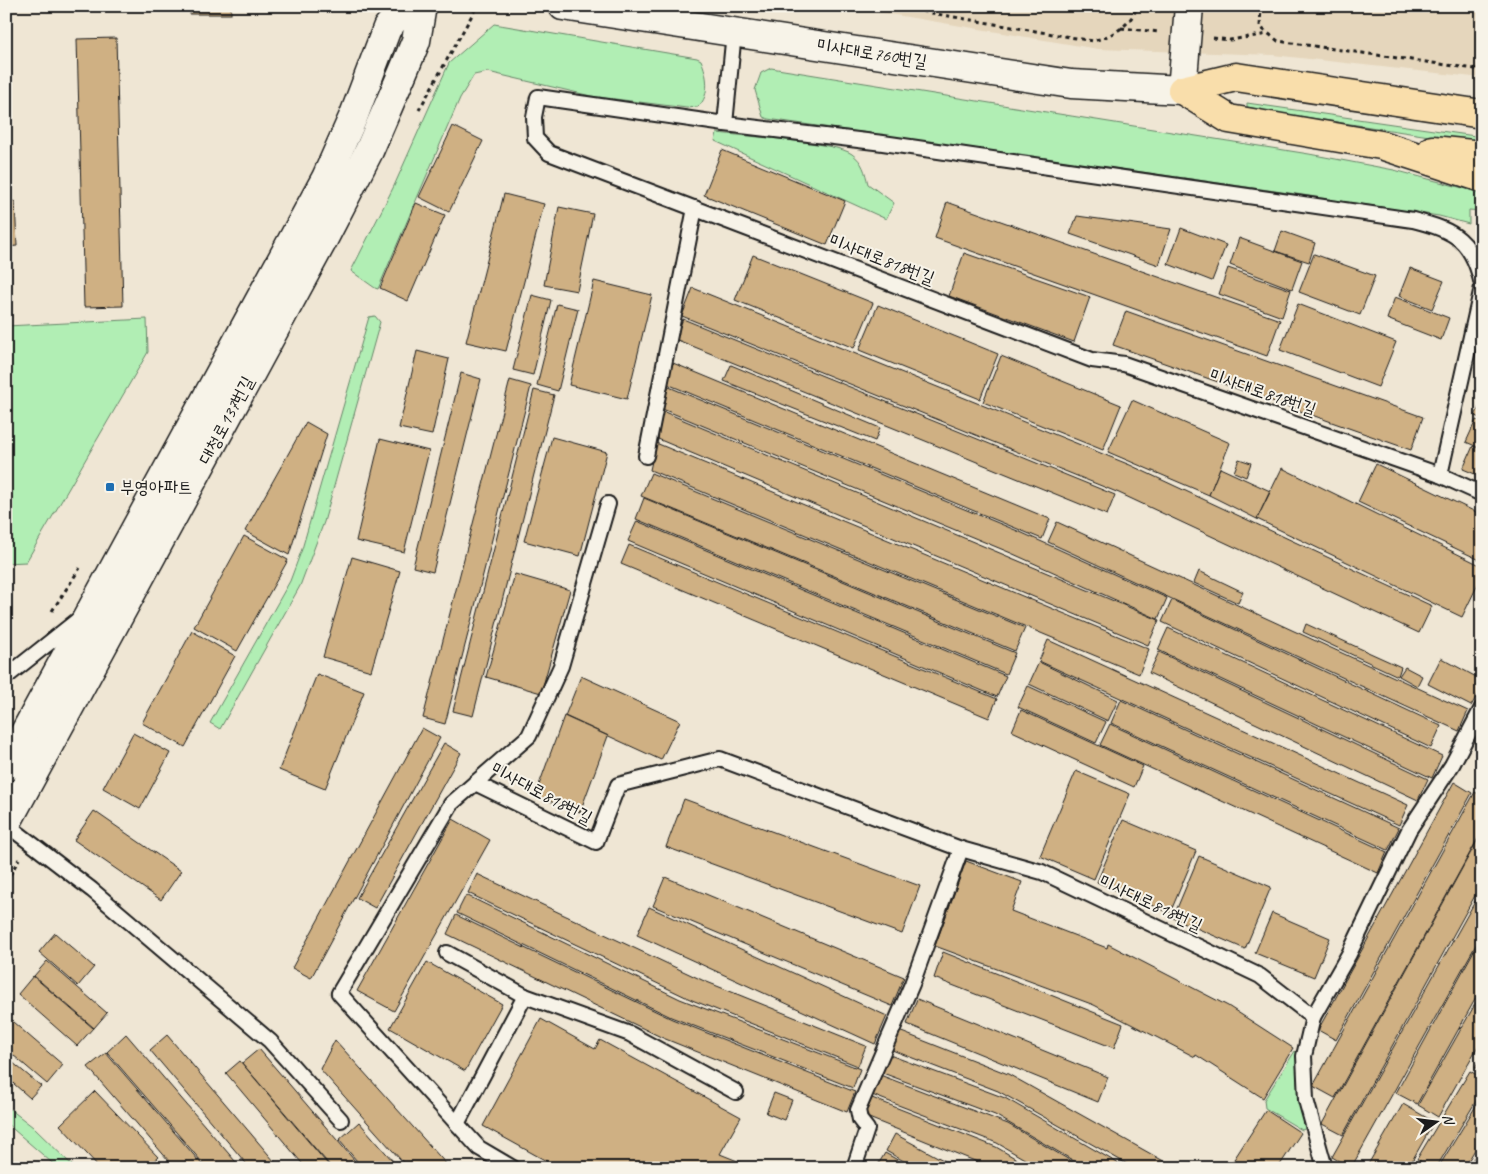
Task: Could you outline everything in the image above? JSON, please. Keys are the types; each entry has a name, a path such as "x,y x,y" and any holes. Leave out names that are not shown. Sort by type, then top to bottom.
{"main road":[{"name":"대청로137번길","path":"6,767 326,178 354,115 387,28 406,6"},
{"name":"대청로137번길","path":"6,824 299,284 369,151 416,41 422,6"},
{"name":"미사대로760번길","path":"563,6 622,11 734,32 1071,84 1182,90"},
{"path":"1182,90 1189,6"},
{"path":"1182,90 1236,77 1482,114"},
{"path":"1182,90 1229,119 1381,145 1482,155"},
{"path":"1381,145 1482,178"}],"lane":[{"path":"725,124 734,32"},
{"name":"미사대로818번길","path":"1440,475 1482,286 1477,263 1464,242 1442,226 1413,220 883,143 725,124 538,97 534,117 535,138 549,154 1092,360 1124,364 1440,475 1482,494"},
{"path":"646,456 695,208"},
{"name":"미사대로818번길","path":"608,504 561,666 529,736 476,783 596,842 618,784 720,759 961,849 1042,872 1260,976 1312,1017"},
{"path":"6,677 93,608"},
{"path":"1325,1168 1306,1100 1304,1056 1312,1017 1349,954 1408,830 1452,765 1482,708"},
{"path":"476,783 451,804 339,993 479,1148 513,1168"},
{"path":"6,824 92,890 270,1041 341,1120"},
{"path":"854,1168 867,1129 860,1120 858,1110 912,984 961,849"},
{"path":"447,953 525,996 630,1034 736,1092"},
{"path":"457,1124 525,996"}],"path":[{"path":"891,6 1093,41 1109,37 1134,17 1137,6"},
{"path":"1261,6 1260,27 1278,41 1482,70"}],"shaded area":[{"path":"842,6 1482,6 1482,78 1273,55 1098,49"}],"green space":[{"path":"494,24 697,58 701,60 705,72 707,84 705,97 698,107 687,108 591,96 488,72 474,75 460,98 378,289 375,288 351,271 394,186 449,63"},
{"path":"771,68 1309,154 1394,170 1482,193 1482,211 1469,210 1469,224 1439,216 1296,194 768,119 763,117 755,90 761,73"},
{"path":"1247,103 1482,137 1482,144 1278,113 1247,107"},
{"path":"717,133 809,143 843,150 859,160 865,171 868,184 894,203 886,219 715,141"},
{"path":"375,316 380,322 324,522 300,586 220,729 210,723 290,581 302,549 369,317"},
{"path":"147,319 148,352 26,562 6,563 6,326"},
{"path":"1295,1051 1298,1053 1299,1092 1307,1128 1302,1130 1265,1108 1264,1100"},
{"path":"6,1106 33,1127 75,1168 58,1168 6,1123"}],"building":[{"path":"190,6 231,6 231,14 190,14"},
{"path":"116,38 123,306 84,307 77,39"},
{"path":"453,126 483,141 449,212 419,197"},
{"path":"722,150 845,201 827,245 704,195"},
{"path":"504,194 544,204 506,351 466,342"},
{"path":"6,201 15,201 17,246 6,247"},
{"path":"947,202 1280,320 1267,356 935,238"},
{"path":"416,203 445,215 408,301 380,288"},
{"path":"559,207 593,214 577,291 544,285"},
{"path":"1077,216 1171,229 1159,265 1070,234"},
{"path":"1181,228 1226,245 1212,281 1168,264"},
{"path":"1282,231 1315,243 1309,262 1275,251"},
{"path":"1239,238 1302,261 1292,289 1230,265"},
{"path":"964,253 1090,297 1074,342 949,296"},
{"path":"1314,254 1375,276 1360,315 1299,292"},
{"path":"753,255 873,303 854,348 735,300"},
{"path":"1228,268 1291,290 1282,317 1219,294"},
{"path":"1410,268 1444,281 1432,309 1399,296"},
{"path":"594,281 652,295 627,399 569,385"},
{"path":"693,288 1130,465 1432,606 1419,633 1119,493 682,316"},
{"path":"532,295 551,300 533,375 513,370"},
{"path":"1395,297 1449,318 1441,340 1387,319"},
{"path":"557,304 578,309 558,391 537,385"},
{"path":"1298,304 1396,342 1378,387 1280,350"},
{"path":"878,305 998,354 980,399 859,350"},
{"path":"1126,311 1423,417 1411,450 1113,345"},
{"path":"683,319 1115,495 1107,515 675,339"},
{"path":"417,351 449,359 432,435 399,428"},
{"path":"1001,356 1121,405 1103,450 983,402"},
{"path":"673,363 1050,519 1042,539 665,383"},
{"path":"731,365 880,428 875,441 724,381"},
{"path":"461,373 481,379 433,572 413,567"},
{"path":"510,380 531,386 445,724 423,718"},
{"path":"669,387 1020,532 1167,598 1158,619 1011,553 660,408"},
{"path":"534,390 554,395 473,716 453,711"},
{"path":"1132,400 1230,443 1209,495 1108,452"},
{"path":"1482,401 1482,419 1475,416"},
{"path":"662,411 1159,620 1148,645 658,439"},
{"path":"1476,420 1482,422 1482,449 1466,442"},
{"path":"306,422 327,434 289,555 245,531"},
{"path":"552,437 607,452 580,556 524,541"},
{"path":"380,439 429,451 404,552 356,541"},
{"path":"656,443 1149,649 1139,674 650,470"},
{"path":"1473,446 1482,450 1482,477 1463,469"},
{"path":"1239,459 1251,463 1246,477 1234,472"},
{"path":"1376,464 1482,515 1482,561 1358,502"},
{"path":"1220,468 1270,491 1257,519 1209,495"},
{"path":"1282,468 1482,566 1482,576 1462,617 1257,519"},
{"path":"651,473 1025,628 1015,651 641,496"},
{"path":"644,498 1015,653 1006,674 636,519"},
{"path":"637,521 1006,676 997,697 628,541"},
{"path":"1057,522 1468,711 1459,731 1048,542"},
{"path":"244,536 288,560 237,651 194,627"},
{"path":"629,545 997,699 989,718 621,564"},
{"path":"352,557 400,571 371,671 323,657"},
{"path":"1199,571 1243,592 1238,603 1194,583"},
{"path":"515,574 570,590 541,693 486,677"},
{"path":"1172,600 1441,726 1431,748 1162,622"},
{"path":"1306,624 1401,667 1398,676 1303,632"},
{"path":"1168,628 1442,756 1432,778 1158,650"},
{"path":"192,631 235,656 185,747 142,723"},
{"path":"1048,640 1408,805 1399,825 1039,661"},
{"path":"1159,652 1428,779 1418,800 1149,673"},
{"path":"1441,658 1482,680 1482,687 1471,706 1428,684"},
{"path":"1039,662 1118,700 1108,721 1029,684"},
{"path":"1405,667 1422,676 1417,686 1399,676"},
{"path":"317,674 364,692 325,789 279,770"},
{"path":"581,676 680,721 661,760 565,716"},
{"path":"1028,686 1106,722 1096,743 1018,707"},
{"path":"1121,700 1399,828 1388,850 1111,723"},
{"path":"1021,710 1143,766 1134,787 1012,731"},
{"path":"564,716 608,736 580,812 535,796"},
{"path":"1110,724 1387,852 1378,873 1100,745"},
{"path":"422,728 440,738 311,978 292,968"},
{"path":"133,733 170,753 140,809 103,788"},
{"path":"444,743 461,753 375,908 357,898"},
{"path":"1076,771 1130,794 1094,879 1040,856"},
{"path":"1454,782 1472,793 1336,1040 1318,1030"},
{"path":"1475,792 1482,796 1482,831 1335,1098 1313,1086"},
{"path":"684,799 920,886 902,934 666,847"},
{"path":"94,811 181,871 161,900 74,840"},
{"path":"453,819 490,840 394,1011 357,991"},
{"path":"1123,820 1196,851 1170,913 1097,882"},
{"path":"1482,832 1482,883 1343,1135 1322,1124"},
{"path":"1199,856 1271,887 1245,949 1173,918"},
{"path":"966,861 1022,882 1011,911 1107,948 1108,944 1228,1006 1293,1048 1263,1098 1196,1055 1195,1057 1094,1005 935,946"},
{"path":"477,874 702,980 866,1046 858,1066 692,1000 468,893"},
{"path":"665,877 904,977 892,1006 653,906"},
{"path":"1482,889 1482,934 1351,1168 1332,1157"},
{"path":"466,895 680,999 860,1069 853,1088 671,1017 457,913"},
{"path":"649,907 887,1016 875,1044 637,935"},
{"path":"1272,913 1330,938 1314,977 1255,953"},
{"path":"456,915 672,1019 855,1092 847,1112 663,1038 447,934"},
{"path":"55,933 94,967 78,986 39,952"},
{"path":"1482,936 1482,987 1417,1104 1396,1093"},
{"path":"943,952 1123,1024 1114,1048 934,978"},
{"path":"47,961 107,1013 94,1028 34,976"},
{"path":"427,962 502,1004 465,1071 390,1028"},
{"path":"33,976 93,1028 77,1046 18,994"},
{"path":"1482,992 1482,1039 1438,1117 1418,1105"},
{"path":"917,999 1108,1077 1098,1102 907,1024"},
{"path":"6,1016 63,1065 47,1084 6,1049"},
{"path":"541,1019 595,1049 600,1040 741,1117 720,1154 755,1168 559,1168 483,1126"},
{"path":"899,1031 1008,1074 1176,1168 1134,1168 998,1091 892,1050"},
{"path":"126,1034 241,1168 207,1168 107,1052"},
{"path":"167,1035 280,1168 250,1168 150,1050"},
{"path":"335,1040 448,1166 446,1168 408,1168 320,1069"},
{"path":"259,1049 361,1168 332,1168 242,1063"},
{"path":"106,1053 205,1168 175,1168 88,1067"},
{"path":"887,1054 1005,1098 1126,1168 1086,1168 995,1115 880,1072"},
{"path":"1482,1056 1482,1071 1475,1067"},
{"path":"6,1057 41,1086 30,1098 6,1077"},
{"path":"240,1061 331,1168 306,1168 226,1073"},
{"path":"1470,1071 1482,1078 1482,1091 1436,1168 1431,1168 1417,1159"},
{"path":"880,1075 1008,1124 1083,1168 1040,1168 997,1143 872,1095"},
{"path":"95,1091 158,1157 146,1168 100,1168 60,1125"},
{"path":"774,1093 792,1100 784,1120 766,1113"},
{"path":"1482,1096 1482,1138 1464,1168 1438,1168"},
{"path":"872,1098 996,1147 1032,1168 992,1168 864,1116"},
{"path":"1403,1104 1434,1122 1408,1168 1366,1168"},
{"path":"1266,1110 1301,1133 1278,1168 1237,1168 1231,1164"},
{"path":"359,1122 399,1168 363,1168 339,1140"},
{"path":"895,1134 958,1168 916,1168 886,1151"},
{"path":"1482,1144 1482,1164 1473,1159"},
{"path":"885,1153 912,1168 876,1168"},
{"path":"162,1162 167,1168 156,1168"}],"place":[{"name":"부영아파트","path":"110,487"}]}
